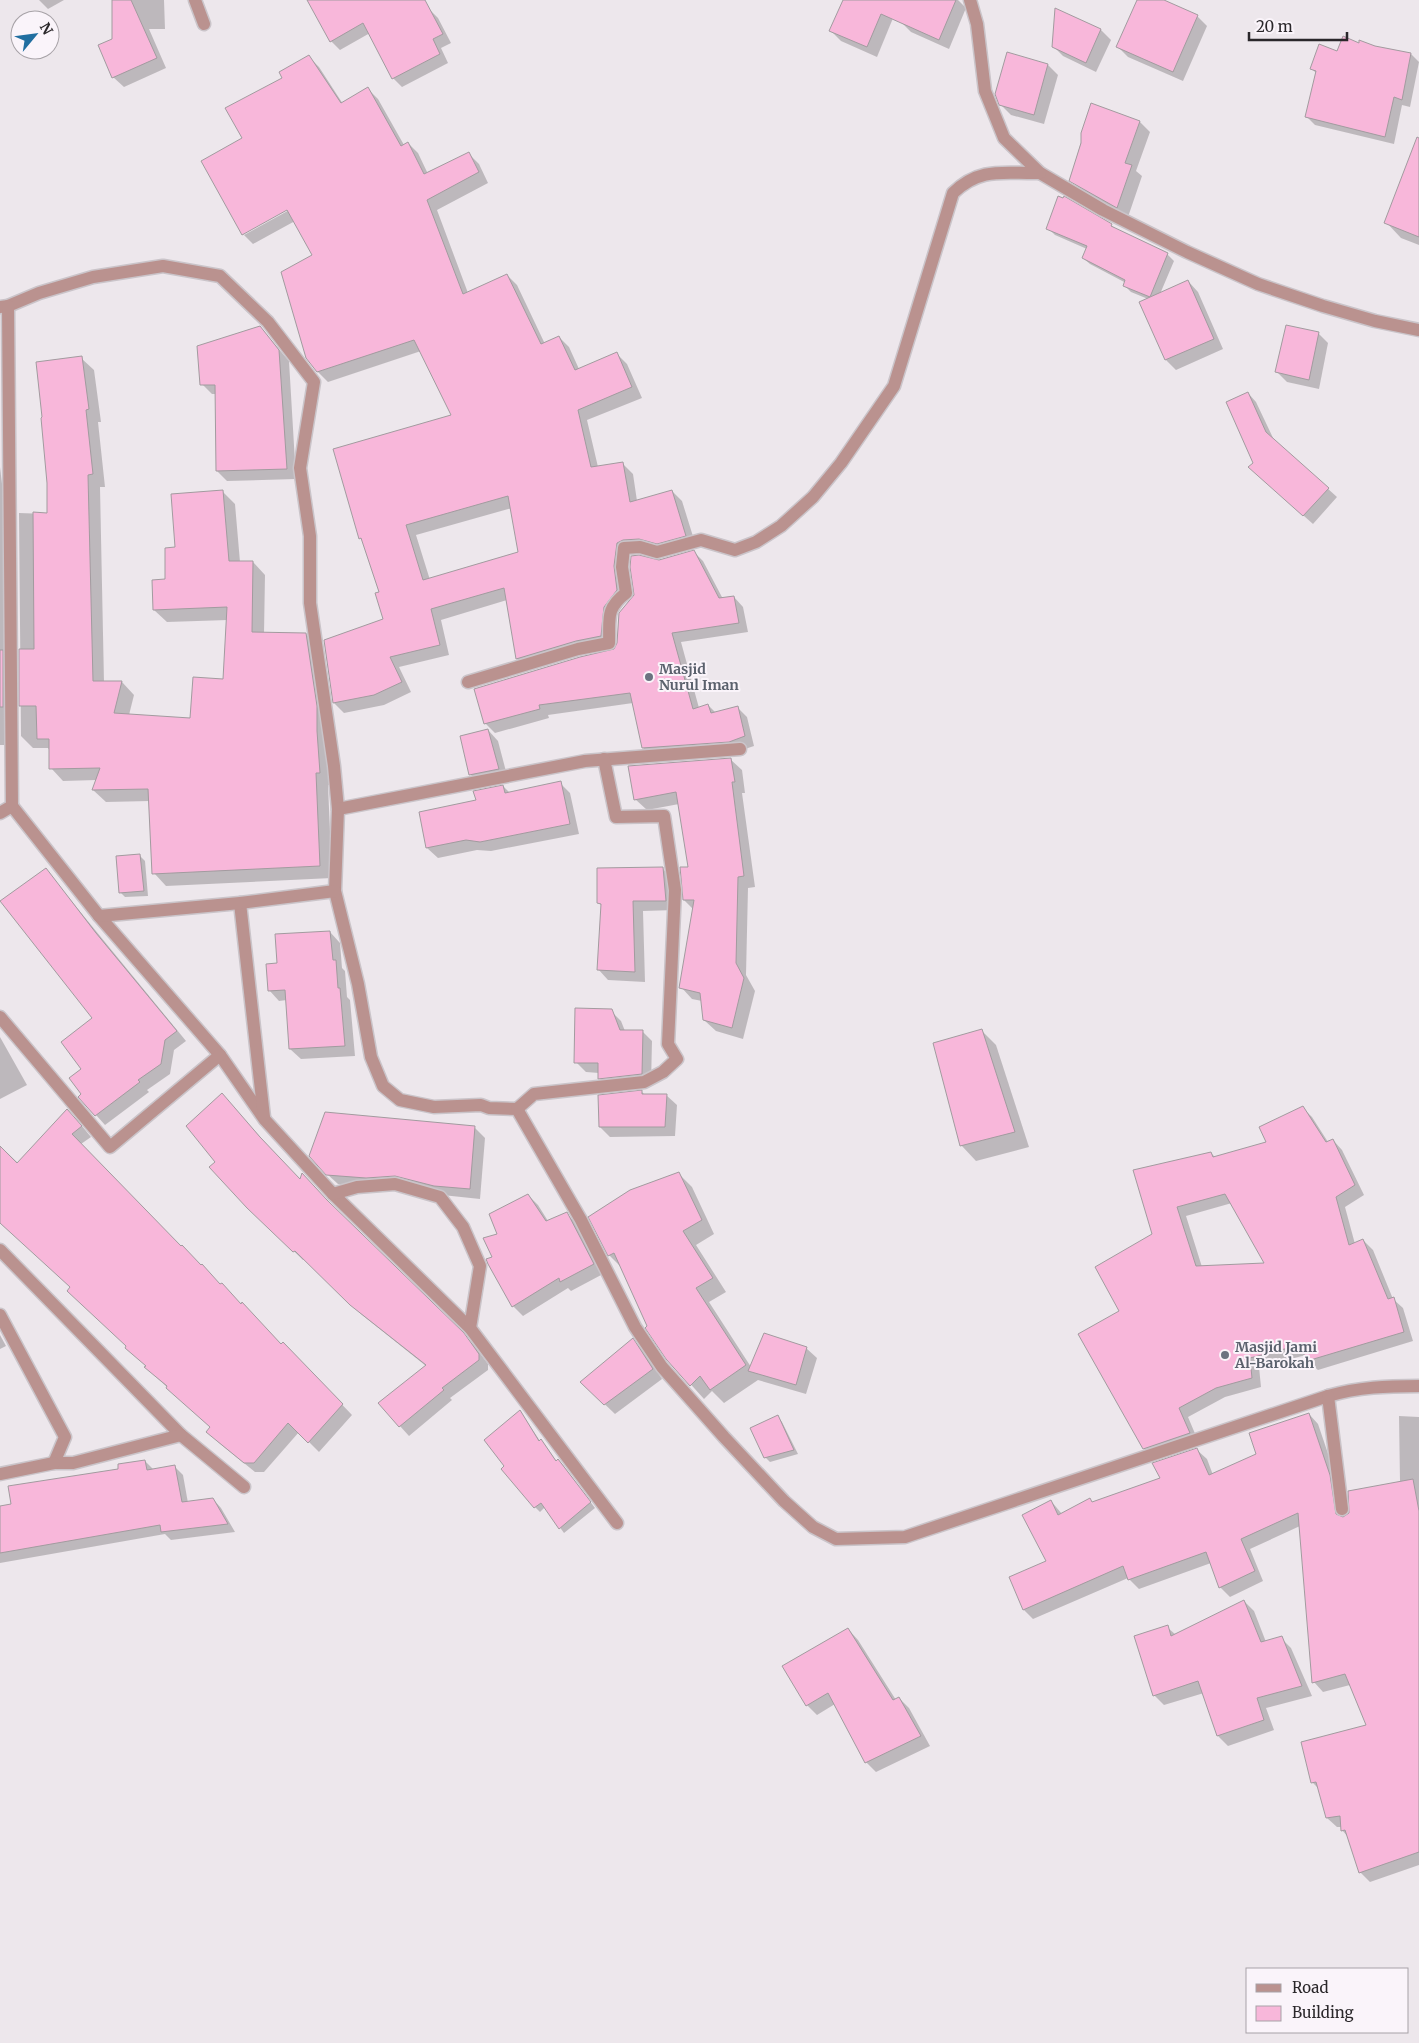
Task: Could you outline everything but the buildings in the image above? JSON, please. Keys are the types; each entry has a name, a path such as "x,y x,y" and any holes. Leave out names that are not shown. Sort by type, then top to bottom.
{"street":[{"path":"195,0 204,24"},
{"path":"970,0 977,24 985,91 988,99 1004,138 1040,173 1102,210 1258,284 1375,321 1419,330"},
{"path":"468,682 578,649 609,643 610,611 614,602 626,594 622,567 624,548 640,547 657,552 701,540 735,550 756,542 781,526 813,497 841,463 894,386 953,193 973,178 996,172 1040,173"},
{"path":"604,759 616,817 664,816 675,890 668,1044 677,1059 663,1072 644,1082 534,1094 517,1109 489,1108 481,1105 434,1107 400,1100 383,1086 371,1057 358,984 335,891 338,809 334,766 310,603 310,536 300,468 314,382 268,322 220,276 163,266 94,277 39,293 4,307 12,806 99,916 220,1055 265,1120 333,1194 470,1328 617,1523"},
{"path":"338,809 470,785 585,761 740,748"},
{"path":"0,813 12,806"},
{"path":"99,916 240,903 335,891"},
{"path":"240,903 265,1120"},
{"path":"0,1017 110,1147 220,1055"},
{"path":"517,1109 581,1220 635,1327 662,1367 784,1501 813,1527 836,1539 905,1538 1328,1396 1353,1389 1384,1386 1419,1386"},
{"path":"333,1194 357,1187 395,1184 440,1198 463,1227 480,1266 470,1328"},
{"path":"0,1250 181,1435 244,1487"},
{"path":"0,1315 65,1437 54,1463"},
{"path":"1328,1396 1342,1509"},
{"path":"0,1474 54,1463 73,1463 181,1435"}],"place":[{"name":"Masjid Nurul Iman","path":"649,677"},
{"name":"Masjid Jami Al-Barokah","path":"1225,1355"}]}
